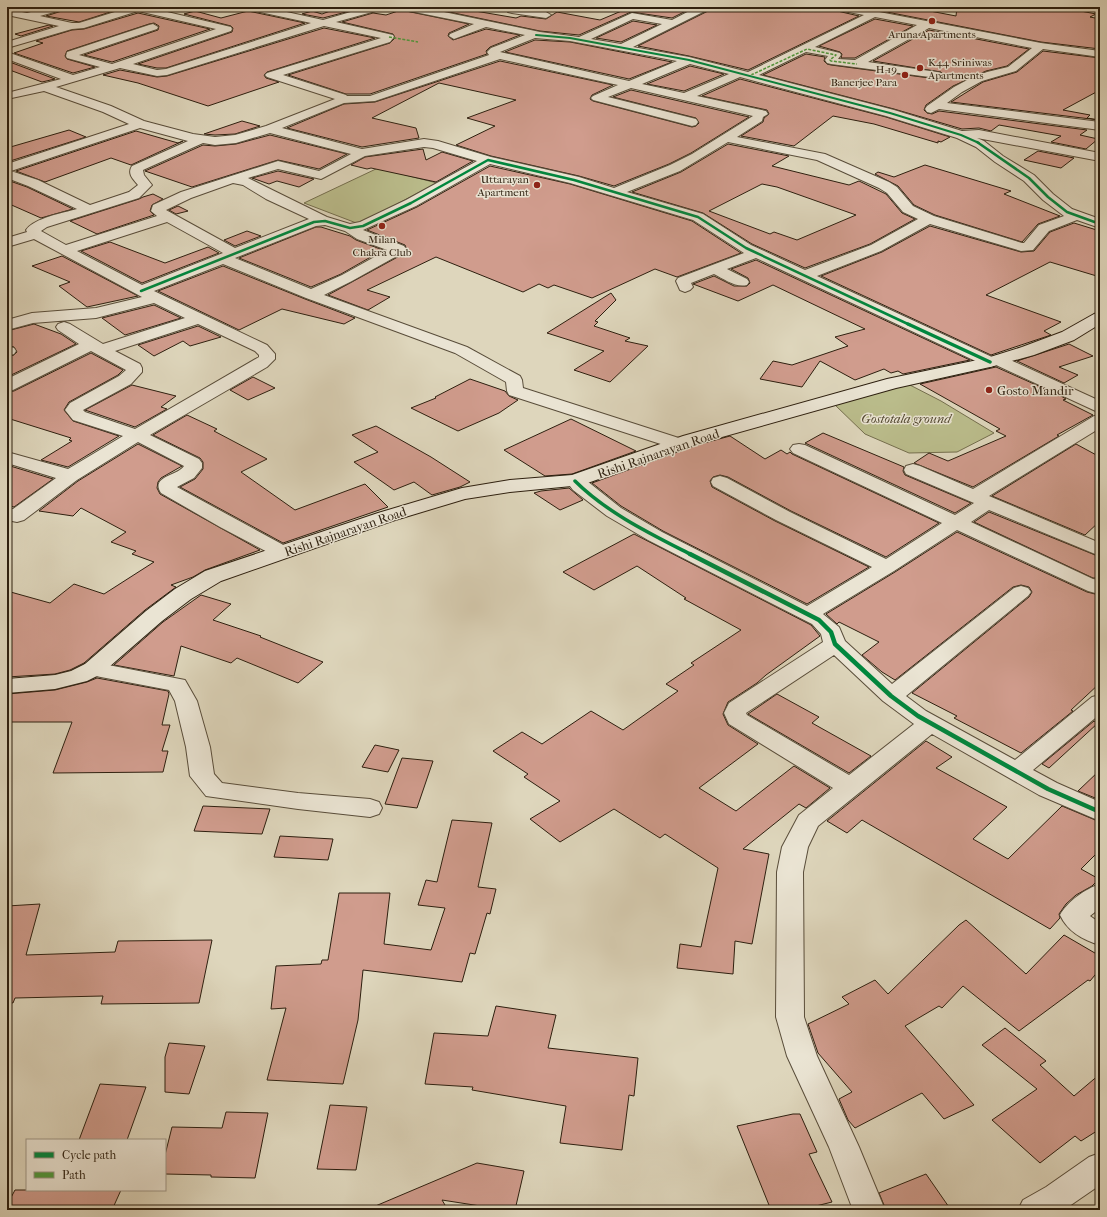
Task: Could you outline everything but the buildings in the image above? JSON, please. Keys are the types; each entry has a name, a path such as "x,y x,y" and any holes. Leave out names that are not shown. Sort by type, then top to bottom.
{"main road":[{"name":"Rishi Rajnarayan Road","path":"7,686 55,682 79,676 93,669 154,616 183,594 213,576 385,516 462,494 510,486 575,481 679,444 893,383 994,361 1068,336 1100,317"}],"street":[{"path":"7,23 61,7"},
{"path":"7,12 72,26 80,26 140,7 231,29 74,79 7,96"},
{"path":"250,7 389,37 386,40 271,75 342,97 342,100"},
{"path":"510,7 512,10 546,15"},
{"path":"622,48 705,7"},
{"path":"837,7 1042,46 1100,54"},
{"path":"153,26 71,54 71,56 157,73 167,72 374,8 390,14"},
{"path":"888,17 902,10"},
{"path":"460,18 474,11"},
{"path":"404,12 460,18 534,33 536,35"},
{"path":"404,12 418,20"},
{"path":"686,97 807,49 874,14"},
{"path":"580,40 632,16 673,23"},
{"path":"454,36 486,23"},
{"path":"857,64 926,25"},
{"path":"7,45 72,26"},
{"path":"445,26 465,31"},
{"path":"250,34 274,39"},
{"path":"617,191 675,168 760,116 686,97 494,54 492,52 536,35 549,34 689,60 746,74 917,121 961,134 980,144 999,159 1029,178 1060,207 1076,216 1100,224"},
{"path":"917,121 928,111 939,106 946,97 960,88 989,74 1007,72 1042,46"},
{"path":"807,49 836,55 830,60 831,62 937,75"},
{"path":"7,55 74,79"},
{"path":"46,87 107,109 140,124 193,138 226,141 270,129 342,100 371,98 500,55"},
{"path":"689,60 629,85 591,96 692,122"},
{"path":"939,106 1100,126"},
{"path":"7,168 140,124"},
{"path":"270,129 362,153"},
{"path":"961,134 979,134 1100,157"},
{"path":"726,138 821,157 884,185 892,190 908,209 929,219 1021,247 1028,247 1044,228 1076,216"},
{"path":"35,234 33,230 42,224 132,196 141,190 145,185 137,176 137,169 202,139"},
{"path":"65,250 163,213 186,196 232,179 278,165 321,176 362,153 424,143 434,144 488,160 617,191 698,217 756,253 1100,408"},
{"path":"350,228 363,226 411,203 488,160"},
{"path":"7,174 33,183 89,210"},
{"path":"232,179 247,182 271,196 322,220 350,228 362,236 399,249 347,278 311,295"},
{"path":"132,196 163,213 230,257 311,295 461,350 514,380 515,391 679,444"},
{"path":"805,276 876,248 929,219"},
{"path":"141,291 322,220"},
{"path":"7,243 35,234 141,291 262,348 267,354 267,359 262,364 137,435 70,476 17,516 7,514"},
{"path":"685,288 683,281 756,253"},
{"path":"715,269 742,282"},
{"path":"7,325 32,318 96,313 156,298"},
{"path":"9,382 96,347 198,319"},
{"path":"64,327 134,368 134,372 125,380 76,407 74,410 79,416 137,435 193,463 194,468 187,474 168,483 168,489 227,523 282,552"},
{"path":"808,614 887,567 956,523 981,499 1100,420"},
{"path":"799,449 1086,583 1095,587 1100,586"},
{"path":"7,457 70,476"},
{"path":"913,470 1100,550"},
{"path":"575,481 614,512 655,536 808,614 826,626 831,632 835,644 891,696 930,723 1048,789 1100,812"},
{"path":"720,482 783,516 887,567"},
{"path":"891,696 1021,592"},
{"path":"835,644 737,708 735,713 737,718 850,788"},
{"path":"93,669 145,678 177,686 187,707 198,747 202,776 215,790 298,801 370,808"},
{"path":"1016,772 1100,702"},
{"path":"869,1210 844,1147 802,1056 790,1017 790,872 795,847 808,820 930,723"},
{"path":"1100,894 1074,915 1074,918 1100,935"},
{"path":"1034,1210 1057,1197 1100,1167"}],"green space":[{"path":"378,168 437,183 359,224 304,203"},
{"name":"Gostotala ground","path":"908,384 941,401 994,433 957,452 909,453 865,434 834,404"}],"marked path":[{"path":"389,37 418,42"},
{"path":"751,75 807,49 836,55 830,60 831,61 857,64"}],"cycle path":[{"path":"536,35 570,38 689,60 890,113 961,135 980,144 999,159 1029,178 1048,197 1067,212 1100,224"},
{"path":"141,291 314,222 325,221 350,228 363,226 411,203 488,160 574,180 698,217 746,248 990,362"},
{"path":"575,481 614,512 655,536 819,620 831,632 835,644 891,696 918,716 1048,789 1100,812"}],"place":[{"name":"Aruna Apartments","path":"932,21"},
{"name":"K44 Sriniwas Apartments","path":"920,68"},
{"name":"H-19 Banerjee Para","path":"905,75"},
{"name":"Uttarayan Apartment","path":"537,185"},
{"name":"Milan Chakra Club","path":"382,226"},
{"name":"Gosto Mandir","path":"989,390"}]}
